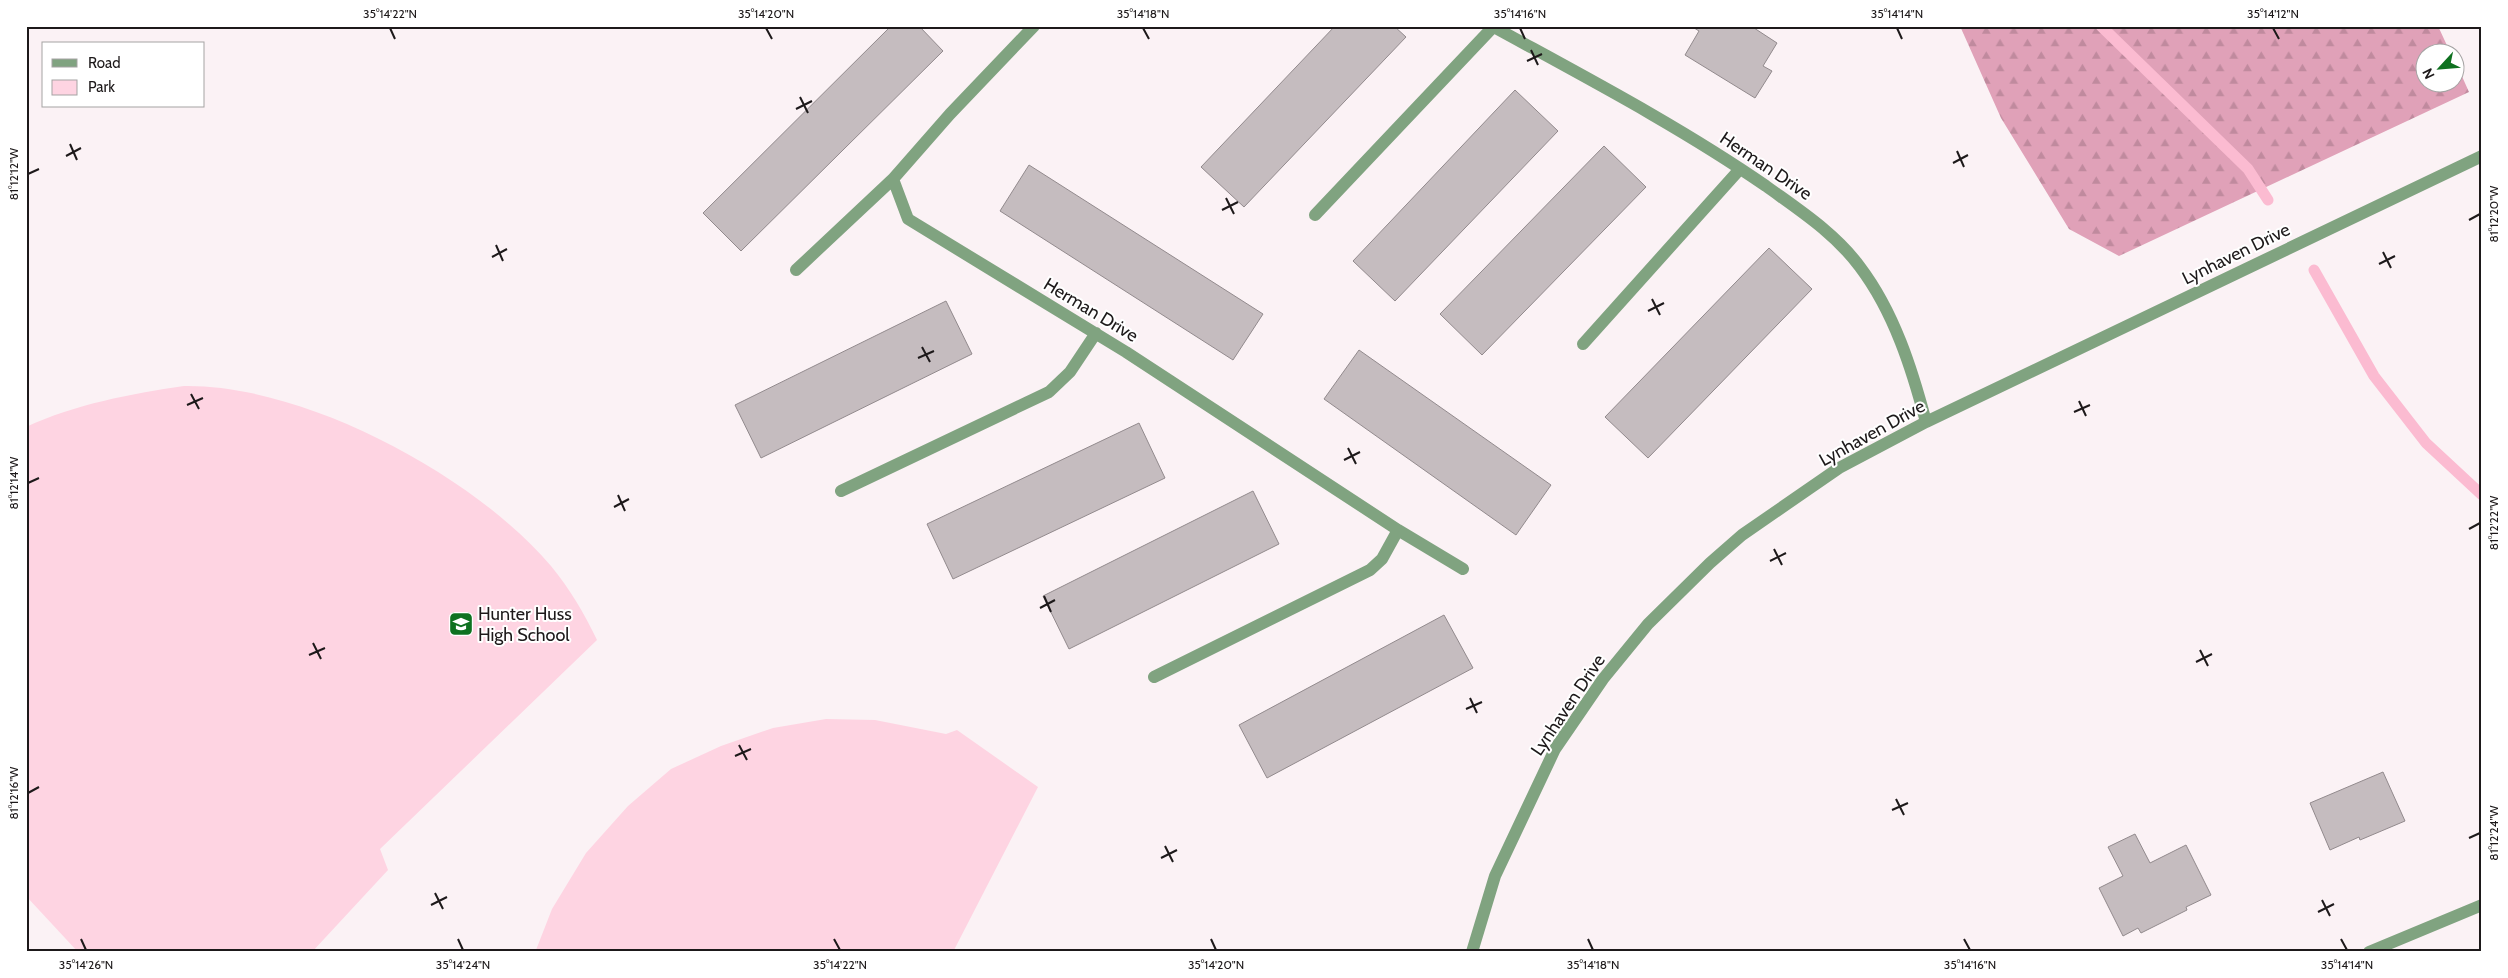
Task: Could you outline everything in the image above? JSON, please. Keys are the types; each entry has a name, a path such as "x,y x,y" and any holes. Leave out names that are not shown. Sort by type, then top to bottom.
{"street":[{"path":"796,270 894,179 950,114 1034,26"},
{"path":"1314,215 1492,26"},
{"name":"Herman Drive","path":"1492,26 1603,86 1740,169 1814,220 1860,267 1885,306 1915,379 1926,422"},
{"name":"Lynhaven Drive","path":"1472,952 1495,876 1555,749 1604,679 1648,624 1710,562 1742,536 1839,468 1926,422 2482,156"},
{"path":"1583,344 1740,169"},
{"name":"Herman Drive","path":"894,179 908,219 1096,333 1398,530 1463,570"},
{"path":"841,491 1049,392 1070,372 1096,333"},
{"path":"1154,677 1370,570 1382,559 1398,530"},
{"path":"2369,952 2482,905"}],"green space":[{"path":"1960,26 2438,26 2445,42 2416,42 2416,92 2466,92 2466,85 2469,92 2119,256 2069,229 2001,118"},
{"path":"184,386 231,389 281,400 333,418 384,441 433,469 478,499 518,532 551,566 576,601 597,640 380,849 388,870 312,952 78,952 26,896 26,427 84,406"},
{"path":"826,719 875,720 946,734 957,730 1038,787 953,952 541,952 536,950 552,909 586,853 628,806 671,769 721,746 773,728"}],"building":[{"path":"891,26 919,26 943,51 741,251 703,213"},
{"path":"1335,26 1394,26 1406,37 1244,207 1201,167"},
{"path":"1691,26 1751,26 1777,43 1763,66 1772,71 1755,98 1685,55 1699,31"},
{"path":"1515,90 1558,131 1395,301 1353,261"},
{"path":"1604,146 1646,187 1482,355 1440,314"},
{"path":"1029,165 1263,314 1233,360 1000,211"},
{"path":"1769,248 1812,289 1648,458 1605,417"},
{"path":"946,301 972,354 761,458 735,405"},
{"path":"1359,350 1551,485 1516,535 1324,399"},
{"path":"1139,423 1165,478 953,579 927,524"},
{"path":"1253,491 1279,544 1069,649 1043,596"},
{"path":"1444,615 1473,668 1267,778 1239,725"},
{"path":"2383,772 2405,821 2360,840 2359,837 2330,850 2310,803"},
{"path":"2135,834 2150,863 2186,845 2211,895 2186,907 2187,910 2141,933 2138,928 2123,936 2099,888 2123,876 2108,847"}],"waterway":[{"path":"2101,26 2248,169 2268,200"},
{"path":"2314,270 2374,376 2426,443 2482,495"}],"place":[{"name":"Hunter Huss High School","path":"461,624"}]}
